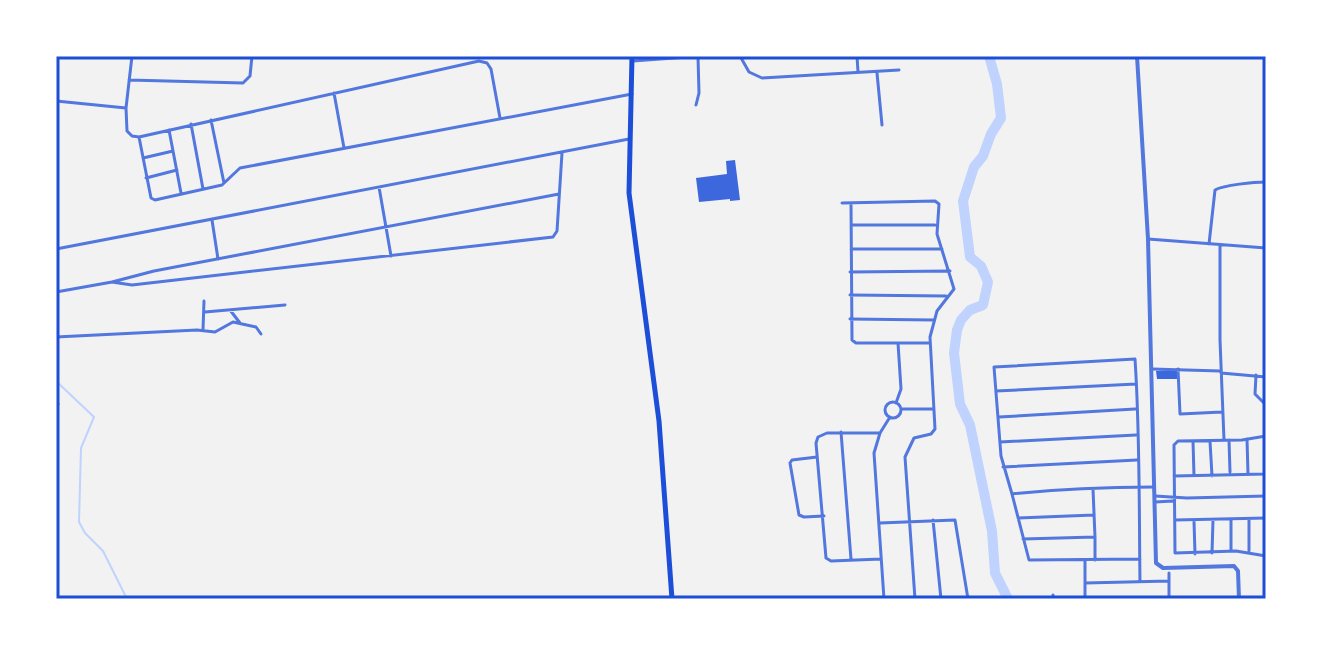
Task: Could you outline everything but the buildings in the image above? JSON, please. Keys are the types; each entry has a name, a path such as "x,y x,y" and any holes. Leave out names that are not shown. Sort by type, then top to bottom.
{"main road":[{"path":"632,58 630,206 659,421 672,599"}],"street":[{"path":"132,56 126,108 127,131 132,136 139,137 483,61 491,69 500,118"},
{"path":"129,80 243,83 250,76 252,56"},
{"path":"740,56 749,72 762,78 899,70"},
{"path":"857,56 858,72"},
{"path":"1137,56 1148,239 1156,563 1159,567 1236,568 1239,599"},
{"path":"632,58 700,57 696,105"},
{"path":"877,71 882,125"},
{"path":"334,93 344,148"},
{"path":"139,137 152,200 224,183 240,168 632,94"},
{"path":"56,101 126,108"},
{"path":"211,120 224,183"},
{"path":"191,124 203,189"},
{"path":"169,130 181,194"},
{"path":"56,249 629,139"},
{"path":"143,158 173,151"},
{"path":"112,282 132,285 553,237 557,231 562,153"},
{"path":"146,178 177,170"},
{"path":"1209,244 1215,190 1223,186 1266,182"},
{"path":"379,187 391,256"},
{"path":"56,292 559,194"},
{"path":"842,203 935,201 939,206 936,225 954,289 934,320 929,343 934,431 914,438 905,457 915,599"},
{"path":"851,203 850,319 853,342 929,343"},
{"path":"212,220 218,259"},
{"path":"851,225 936,225"},
{"path":"1148,239 1266,248"},
{"path":"1220,245 1222,412 1231,474"},
{"path":"851,249 942,249"},
{"path":"850,272 950,271"},
{"path":"850,295 948,296"},
{"path":"203,330 204,301"},
{"path":"205,312 285,305"},
{"path":"230,310 240,323"},
{"path":"850,319 934,320"},
{"path":"56,337 213,332 229,322 256,327 261,334"},
{"path":"896,403 901,389 898,343"},
{"path":"1140,559 1031,561 1026,556 1003,467 996,366 1132,358 1135,361 1140,559 1140,582"},
{"path":"1152,369 1266,377"},
{"path":"1178,369 1181,415 1222,412"},
{"path":"1256,375 1255,394 1266,405"},
{"path":"996,391 1136,384"},
{"path":"896,403 901,409"},
{"path":"896,403 887,406 886,413 897,417 901,409"},
{"path":"901,409 933,409"},
{"path":"999,417 1136,409"},
{"path":"884,599 874,453 880,433 890,417"},
{"path":"841,432 851,559"},
{"path":"880,433 827,433 818,437 817,457 826,558 831,561 881,559"},
{"path":"1000,442 1137,435"},
{"path":"1174,476 1266,474 1266,436 1174,444 1174,476 1174,498 1175,520 1174,551 1177,554 1231,551 1266,556"},
{"path":"1247,439 1248,474"},
{"path":"1193,441 1194,476"},
{"path":"1210,441 1212,476"},
{"path":"817,457 792,460 790,463 799,515 824,516"},
{"path":"1003,467 1137,460"},
{"path":"1012,494 1155,487"},
{"path":"1093,489 1095,560"},
{"path":"1155,499 1266,496"},
{"path":"1018,518 1094,515"},
{"path":"1175,520 1266,518"},
{"path":"879,523 953,519 957,522 968,599"},
{"path":"1249,519 1249,553"},
{"path":"933,520 941,599"},
{"path":"1212,553 1213,520"},
{"path":"1231,520 1231,551"},
{"path":"1194,521 1195,554"},
{"path":"1023,539 1095,537"},
{"path":"1085,560 1085,599"},
{"path":"1169,573 1169,599"},
{"path":"1085,583 1169,581"}],"waterway":[{"path":"989,56 997,84 1001,118 983,156 974,167 963,201 970,257 981,266 988,282 983,305 970,310 961,320 954,353 960,404 970,425 992,531 995,573 1008,599"},
{"path":"56,381 94,417 81,448 79,522 103,551 127,599"}]}
